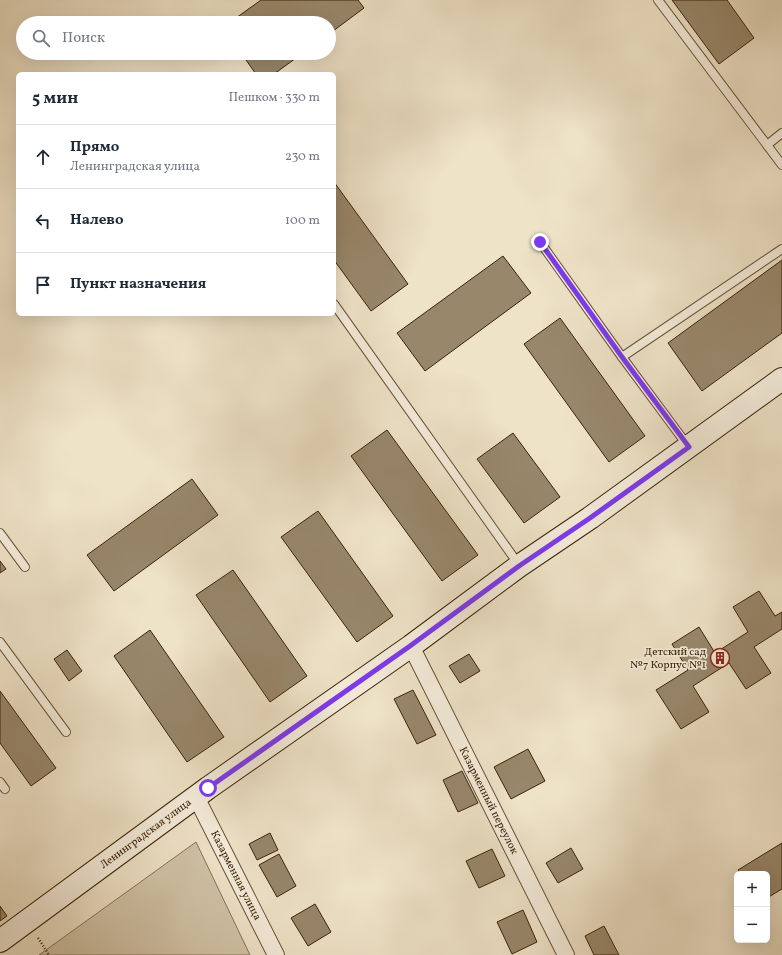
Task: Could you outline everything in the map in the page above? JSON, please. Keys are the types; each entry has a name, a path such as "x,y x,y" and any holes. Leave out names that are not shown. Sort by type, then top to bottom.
{"street":[{"name":"Ленинградская улица","path":"0,941 196,797 410,646 519,566 590,518 782,379"},
{"name":"Казарменный переулок","path":"410,646 566,955"},
{"name":"Казарменная улица","path":"196,797 276,955"}],"lane":[{"path":"658,0 782,165"},
{"path":"767,144 782,133"},
{"path":"540,242 622,357 689,447"},
{"path":"622,357 782,249"},
{"path":"336,307 519,566"},
{"path":"0,533 25,567"},
{"path":"0,642 66,732"},
{"path":"0,782 5,790"}],"path":[{"path":"38,938 49,955"}],"shaded area":[{"path":"196,842 250,955 39,955"}],"building":[{"path":"261,0 358,0 364,8 336,29 336,16 239,16"},
{"path":"672,0 727,0 754,38 719,64"},
{"path":"246,60 293,60 277,72 255,72"},
{"path":"336,185 408,284 371,311 336,263"},
{"path":"503,256 531,293 425,371 397,333"},
{"path":"782,260 782,333 702,391 668,343"},
{"path":"560,318 645,436 609,462 524,344"},
{"path":"387,430 478,555 442,581 351,456"},
{"path":"513,433 560,497 524,523 477,459"},
{"path":"192,479 218,515 114,591 87,555"},
{"path":"318,511 393,616 357,642 281,537"},
{"path":"0,561 6,569 0,573"},
{"path":"233,570 307,676 270,702 196,595"},
{"name":"Детский сад №7 Корпус №1","path":"759,591 775,616 782,612 782,629 754,647 771,673 746,689 729,663 693,686 709,712 681,729 656,690 688,670 672,644 699,627 715,653 748,632 733,607"},
{"path":"150,630 224,737 187,762 114,656"},
{"path":"67,650 82,671 69,681 54,659"},
{"path":"469,654 480,671 460,683 449,666"},
{"path":"413,690 436,735 417,744 394,699"},
{"path":"0,691 56,768 31,786 0,743"},
{"path":"528,749 545,781 511,799 494,767"},
{"path":"462,771 478,803 458,812 443,780"},
{"path":"270,833 278,850 257,860 249,844"},
{"path":"782,843 782,889 770,896 770,871 738,870"},
{"path":"571,848 583,869 558,883 546,863"},
{"path":"492,849 505,876 479,888 466,861"},
{"path":"279,854 296,886 277,897 259,865"},
{"path":"315,904 331,932 308,946 291,918"},
{"path":"0,906 7,916 0,921"},
{"path":"523,910 537,942 512,954 497,922"},
{"path":"604,926 619,955 594,955 585,936"}],"place":[{"name":"Детский сад №7 Корпус №1","path":"720,658"}],"route":[{"path":"208,788 410,646 519,566 590,518 689,447 622,357 540,242"}]}
